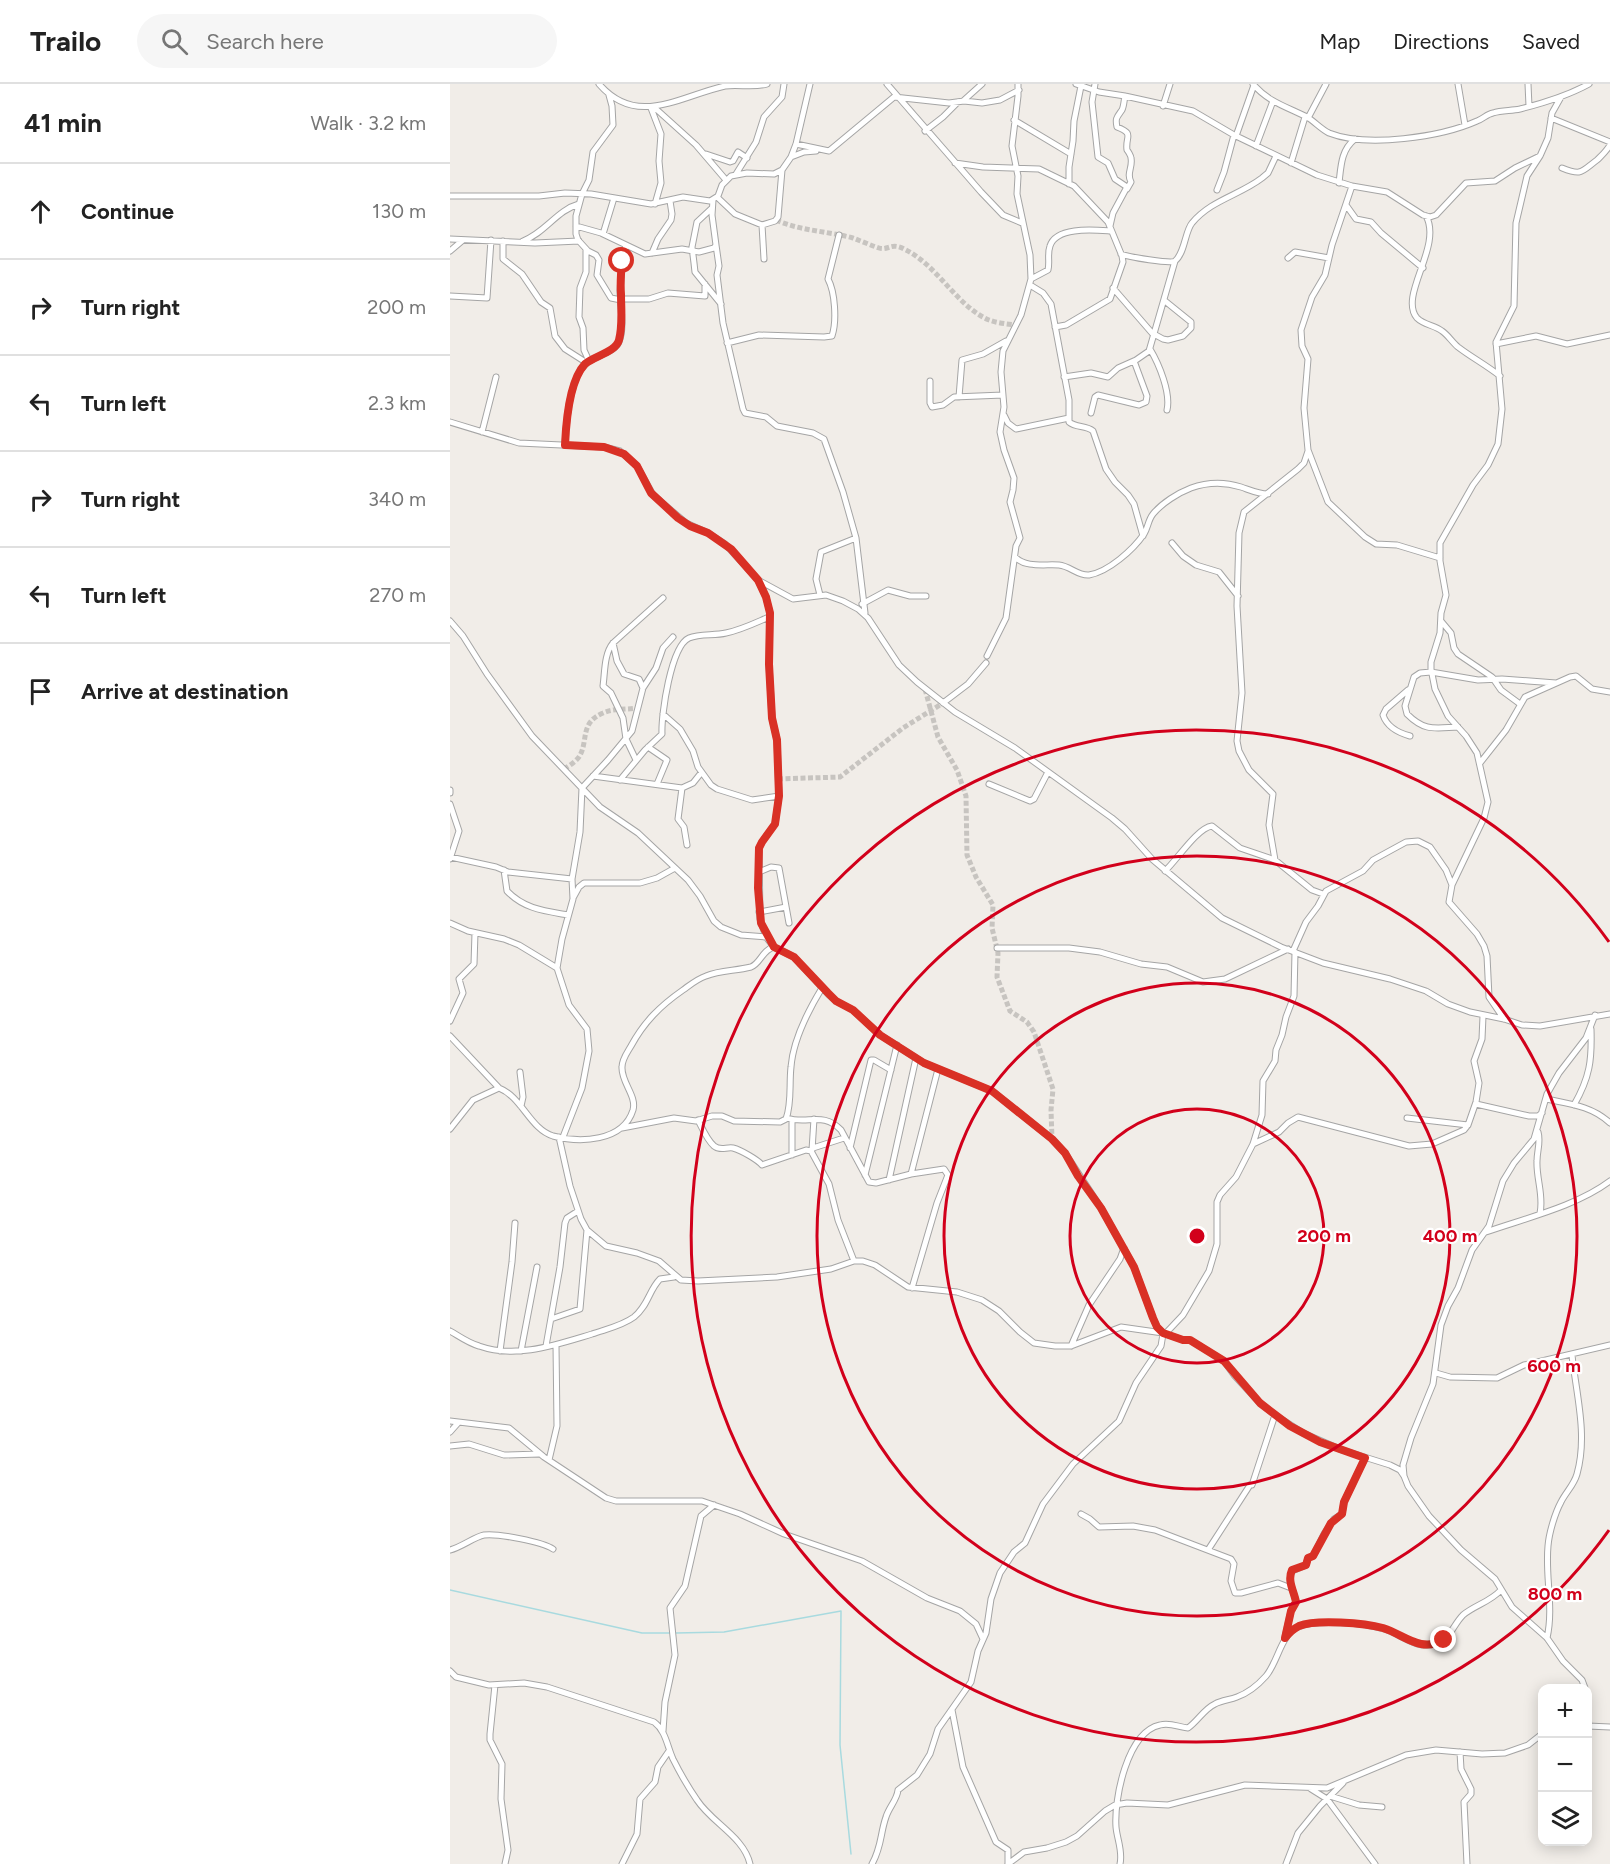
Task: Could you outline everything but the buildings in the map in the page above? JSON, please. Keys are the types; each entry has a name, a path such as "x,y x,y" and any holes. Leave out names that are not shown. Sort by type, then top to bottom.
{"street":[{"path":"600,84 609,95 613,126 593,152 590,177 579,204 576,237 586,249 598,257 600,262 598,277 611,298 649,299 668,293 705,296 705,282"},
{"path":"653,108 728,86 767,84"},
{"path":"721,304 694,270 693,251 697,222 714,201 726,180 736,174 747,158 756,142 764,117 782,97 784,84"},
{"path":"736,174 774,174 782,170 796,144 810,84"},
{"path":"886,84 973,184 1004,215 1022,223"},
{"path":"925,130 982,84"},
{"path":"1162,106 1170,84"},
{"path":"1291,163 1307,117 1326,84"},
{"path":"1458,84 1465,125"},
{"path":"1528,84 1529,106"},
{"path":"1217,190 1254,85 1262,94 1307,117 1329,133 1355,139 1383,141 1428,135 1476,122 1493,113 1519,110 1561,97 1588,84"},
{"path":"1069,184 1078,85 1198,113 1235,136 1317,175 1339,183 1387,192 1426,216 1436,215"},
{"path":"791,157 804,152 829,151 883,105 897,97 927,101 983,103 1007,97 1018,87"},
{"path":"1018,87 1011,142 1017,170 1017,194 1030,255 1031,282 1021,315 1002,357 1004,414 1008,423 1016,429 1069,418"},
{"path":"1094,87 1092,108 1097,155 1100,160 1109,164 1115,179 1127,189"},
{"path":"609,95 622,101 653,108 704,153 726,180"},
{"path":"1111,228 1113,213 1131,184 1128,177 1131,160 1127,150 1129,135 1117,127 1116,121 1116,116 1123,108 1125,96"},
{"path":"1504,1019 1489,996 1487,956 1484,946 1477,934 1449,902 1452,885 1486,812 1488,802 1480,763 1471,742 1448,716 1438,696 1431,672 1431,662 1438,643 1441,613 1446,594 1440,558 1441,540 1473,485 1488,465 1498,444 1502,410 1496,344 1514,306 1515,227 1527,178 1548,138 1551,118 1561,97"},
{"path":"1256,146 1273,101"},
{"path":"653,108 661,134 658,161 661,185 655,204"},
{"path":"1551,118 1610,143 1604,154 1584,172 1575,173 1562,168"},
{"path":"1014,120 1071,154"},
{"path":"1339,183 1344,153 1355,139"},
{"path":"796,144 823,151"},
{"path":"704,153 730,162 738,152 747,158"},
{"path":"1064,377 1091,373 1109,377 1118,368 1134,361 1150,349 1175,261 1192,223 1214,204 1263,178 1276,156"},
{"path":"1500,376 1455,345 1440,330 1416,316 1412,302 1436,215 1464,184 1497,181 1515,168 1540,156"},
{"path":"955,163 1017,170 1042,170 1069,184 1085,197 1111,228 1123,262 1111,298 1066,325 1055,327"},
{"path":"450,196 582,194 655,204 683,197 695,198 714,201 735,214 762,225 778,218 782,170"},
{"path":"1352,186 1325,275 1312,297 1301,330 1302,346 1308,358 1304,408 1308,450 1328,502 1365,537 1376,544 1397,545 1440,558"},
{"path":"603,234 614,198"},
{"path":"652,253 671,220 670,201"},
{"path":"714,201 719,266 717,275 721,304 737,392 744,412 769,417 777,426 813,433 824,439 843,492 855,538 865,615 903,671 943,703 1015,748 1120,824 1142,851 1222,918 1238,927 1292,951 1331,965 1408,985 1448,1004 1483,1016 1522,1025 1540,1026 1610,1014"},
{"path":"519,243 532,237 564,210 579,204"},
{"path":"1346,205 1356,219 1371,222 1382,235 1423,268"},
{"path":"1426,216 1430,230"},
{"path":"762,225 764,259"},
{"path":"576,226 603,234 642,252 682,249 704,251 716,245"},
{"path":"1031,282 1048,270 1050,246 1058,237 1070,231 1111,228"},
{"path":"727,343 759,335 831,337 834,332 834,317 831,285 828,279 839,235"},
{"path":"450,239 519,243 579,241"},
{"path":"450,251 464,239"},
{"path":"450,296 487,298 491,240"},
{"path":"503,241 502,258 522,274 540,300 550,308 555,336 567,351 588,362"},
{"path":"565,445 572,394 578,376 588,362 618,343 622,317 622,261 626,245"},
{"path":"586,249 586,272 580,288 579,317 583,327 584,350 588,362"},
{"path":"1288,258 1295,252 1329,258"},
{"path":"1121,254 1167,263 1175,261"},
{"path":"1031,282 1049,300 1069,399 1069,418 1072,424 1093,431 1106,469 1113,481 1134,504 1143,536"},
{"path":"1113,288 1154,334 1165,340 1175,339 1185,334 1192,324 1189,319 1165,302"},
{"path":"1496,344 1536,336 1567,344 1610,335"},
{"path":"959,397 960,362 980,356 1008,340"},
{"path":"1150,349 1169,397 1167,410"},
{"path":"1091,413 1095,397 1098,395 1139,405 1146,402 1147,396 1134,361"},
{"path":"482,432 496,377"},
{"path":"930,381 931,407 943,405 954,397 1003,395"},
{"path":"987,656 1006,618 1016,546 1020,537 1010,500 1014,490 1014,478 1001,438 1000,425 1004,414"},
{"path":"450,423 519,443 604,447 624,454 637,466 651,493 686,523 725,544 758,580 766,597 770,617 769,664 772,718 777,740 779,796 775,824 759,848 759,912 766,937 774,947 794,957 836,1001 853,1010 872,1029 916,1058 992,1091 1052,1139 1068,1157 1124,1248 1134,1267 1157,1327 1164,1334"},
{"path":"1275,860 1269,825 1273,794 1249,770 1237,745 1236,734 1242,686 1238,643 1239,533 1242,516 1304,464 1308,450"},
{"path":"1015,557 1025,563 1064,566 1078,573 1090,574 1122,557 1143,536 1150,518 1156,511 1191,488 1223,483 1268,494"},
{"path":"820,595 816,579 821,552 855,538"},
{"path":"1172,543 1188,560 1203,568 1219,572 1238,596"},
{"path":"758,580 795,600 820,595 843,600 865,615"},
{"path":"862,604 888,590 910,596 926,596"},
{"path":"636,760 626,739 621,714 611,693 603,686 608,650 613,642 663,598"},
{"path":"620,780 662,734 667,685 675,658 684,641 690,637 726,633 770,617"},
{"path":"450,621 549,756 600,807 638,833 675,868 700,896 719,926 734,934 766,937"},
{"path":"1441,621 1451,633 1454,648 1458,654 1494,680 1501,690 1520,704"},
{"path":"573,899 572,879 580,832 582,788 633,728 643,688 654,672 663,648 672,637"},
{"path":"613,642 617,661 624,674 633,675 639,679 643,688"},
{"path":"943,703 968,684 986,663"},
{"path":"1458,727 1430,729 1413,720 1405,711 1408,690 1414,676 1420,672 1431,672 1478,680 1556,683"},
{"path":"1480,763 1506,730 1520,704 1529,694 1576,676 1592,689 1610,692"},
{"path":"1408,690 1386,709 1383,716 1393,729 1410,736"},
{"path":"663,714 678,727 685,737 701,773 711,785 717,789 757,800 779,796"},
{"path":"648,747 668,760 657,784"},
{"path":"989,784 1029,801 1034,799 1048,772"},
{"path":"593,776 682,788 693,783 701,773"},
{"path":"682,788 678,819 684,826 687,845"},
{"path":"450,804 459,831 450,858 504,870 572,879"},
{"path":"1165,871 1208,826 1215,828 1240,848 1275,860 1312,890 1323,894"},
{"path":"872,1864 881,1844 886,1815 897,1797 898,1790 917,1775 930,1754 938,1729 971,1682 978,1651 983,1641 991,1599 1000,1573 1014,1552 1025,1543 1043,1504 1073,1464 1119,1421 1131,1392 1162,1344 1164,1334 1183,1315 1209,1271 1217,1244 1217,1202 1220,1195 1236,1177 1253,1144 1262,1115 1263,1081 1275,1061 1276,1050 1294,996 1292,951 1306,922 1318,906 1323,894 1336,884 1363,870 1377,858 1406,842 1424,844 1434,851 1452,885"},
{"path":"759,872 771,867 779,868 789,923"},
{"path":"675,868 657,878 640,883 584,883 579,887 568,915 557,968 569,1005 586,1026 589,1046 582,1088 561,1137 570,1186 587,1230 606,1246 637,1252 659,1261 676,1277 688,1282 762,1279 831,1269 854,1261 863,1261 875,1265 912,1288 950,1290 974,1296 991,1304 1034,1343 1071,1346 1121,1327 1190,1340 1224,1361 1247,1389 1275,1415 1303,1433 1320,1442 1390,1464 1400,1470 1408,1486 1429,1515 1461,1550 1495,1579 1518,1614 1547,1638 1583,1684"},
{"path":"504,870 507,891 517,900 537,910 568,915"},
{"path":"759,912 786,907"},
{"path":"450,923 475,933 504,939 519,945 557,968"},
{"path":"450,1021 463,993 459,979 474,964 475,933"},
{"path":"620,1128 634,1107 623,1076 622,1064 649,1018 669,1000 704,976 751,967 758,963 766,950 774,947"},
{"path":"997,948 1069,948 1100,952 1141,964 1167,968 1203,982 1225,979 1292,951"},
{"path":"792,1155 789,1119 790,1068 796,1043 810,1009 822,988"},
{"path":"1404,1476 1403,1465 1407,1449 1430,1396 1436,1373 1443,1317 1458,1288 1472,1250 1486,1232 1493,1217 1498,1194 1508,1172 1534,1139 1546,1099 1559,1073 1586,1038 1595,1015"},
{"path":"1253,1144 1279,1132 1299,1117 1409,1146 1432,1144 1464,1130 1476,1104 1479,1083 1474,1061 1482,1039 1483,1016"},
{"path":"1574,1105 1590,1069 1591,1027"},
{"path":"450,1036 544,1132 561,1137 598,1138 620,1128 674,1118 698,1120 722,1116 734,1120 771,1122 814,1119 834,1124 865,1176 872,1183 944,1169 948,1175 937,1203 912,1288"},
{"path":"865,1176 897,1045"},
{"path":"889,1180 916,1058"},
{"path":"850,1148 871,1060 891,1070"},
{"path":"911,1174 938,1069"},
{"path":"520,1072 523,1097 521,1106"},
{"path":"450,1129 473,1100 499,1088"},
{"path":"1546,1099 1594,1111 1610,1123"},
{"path":"1476,1104 1533,1117 1542,1113"},
{"path":"1407,1118 1468,1125"},
{"path":"814,1119 812,1149 831,1188 838,1220 854,1261"},
{"path":"698,1120 712,1145 738,1150 758,1160 762,1166 844,1138"},
{"path":"1537,1131 1539,1143 1537,1169 1542,1204 1540,1213"},
{"path":"1486,1232 1547,1211 1594,1191 1610,1181"},
{"path":"1542,1204 1547,1211"},
{"path":"546,1346 565,1223 568,1217 578,1211"},
{"path":"500,1351 512,1267 515,1222"},
{"path":"551,1319 580,1309 587,1230"},
{"path":"1071,1346 1089,1305 1120,1259 1124,1248"},
{"path":"521,1351 537,1267"},
{"path":"450,1331 477,1346 500,1351 521,1351 556,1345 623,1323 634,1317 646,1305 660,1279 676,1277"},
{"path":"549,1460 557,1426 556,1345"},
{"path":"1436,1373 1450,1377 1497,1378 1524,1365 1610,1346"},
{"path":"1547,1638 1550,1624 1548,1544 1561,1501 1577,1473 1581,1451 1581,1421 1572,1354"},
{"path":"1208,1550 1251,1485 1275,1415"},
{"path":"450,1421 509,1428 539,1454 606,1498 616,1501 702,1501 714,1504 784,1534 862,1562 920,1595 960,1611 976,1624 983,1641"},
{"path":"450,1432 458,1423"},
{"path":"450,1446 469,1444 504,1455 539,1454"},
{"path":"1120,1864 1115,1805 1132,1752 1144,1734 1159,1725 1170,1724 1188,1728 1216,1703 1247,1693 1266,1676 1273,1667 1285,1638 1291,1611 1296,1602 1291,1588 1290,1574 1292,1570 1306,1565 1308,1558 1313,1556 1331,1523 1342,1514 1344,1502 1365,1458"},
{"path":"663,1731 665,1702 675,1655 670,1608 686,1586 701,1516 714,1504"},
{"path":"1081,1514 1099,1527 1133,1526 1155,1530 1231,1559 1234,1564 1231,1581 1235,1593 1278,1582 1291,1588"},
{"path":"450,1550 460,1548 481,1536 495,1534 545,1544 553,1549"},
{"path":"1285,1638 1293,1629 1307,1624 1359,1624 1383,1629 1417,1644 1437,1644 1449,1635 1471,1609 1490,1600 1501,1590"},
{"path":"450,1671 453,1678 495,1685 524,1683 551,1688 620,1712 646,1718 660,1726 669,1751 698,1802 707,1815 742,1845 750,1864"},
{"path":"495,1685 490,1740 502,1764 501,1799 508,1850 505,1864"},
{"path":"952,1710 960,1756 967,1778 996,1842 1008,1850 1008,1864"},
{"path":"1592,1726 1610,1726"},
{"path":"1008,1864 1024,1852 1047,1848 1077,1836 1115,1805 1168,1804 1251,1785 1327,1788 1406,1755 1436,1750 1482,1754 1505,1753 1528,1745 1538,1737"},
{"path":"622,1864 637,1834 640,1799 655,1782 658,1767 669,1751"},
{"path":"1460,1752 1461,1769 1471,1788 1471,1794 1464,1802 1467,1864"},
{"path":"1286,1864 1298,1833 1343,1782"},
{"path":"1308,1788 1329,1797 1359,1805 1382,1807"},
{"path":"1329,1797 1376,1864"}],"waterway":[{"path":"450,1590 642,1633 671,1633"},
{"path":"676,1633 724,1632 841,1611 840,1745 851,1854"}],"tunnel":[{"path":"776,220 853,238 879,248 896,246 904,249 927,265 977,314 992,321 1016,325"},
{"path":"925,689 938,737 957,770 966,796 967,855 976,877 993,905 992,928 998,953 997,977 1010,1011 1027,1022 1034,1032 1053,1089 1052,1139"},
{"path":"778,779 840,777 903,728 943,703"},
{"path":"564,769 579,757 587,727 595,717 611,710 637,708"}],"route":[{"path":"622,261 620,291 622,317 619,342 588,362 578,376 570,401 565,445 612,448 624,454 637,466 651,493 678,518 708,533 731,549 758,580 766,597 770,613 768,653 772,718 777,740 779,796 775,824 760,845 759,853 759,912 766,937 774,947 794,957 814,981 836,1001 853,1010 880,1035 934,1068 984,1086 1012,1105 1052,1139 1068,1157 1127,1253 1157,1327 1163,1333 1190,1340 1224,1361 1260,1403 1290,1426 1320,1442 1365,1458 1344,1502 1342,1514 1331,1523 1313,1556 1308,1558 1306,1565 1292,1570 1290,1574 1291,1588 1296,1602 1291,1611 1285,1638 1299,1626 1316,1623 1372,1626 1393,1632 1424,1646 1437,1644 1444,1640"}]}
